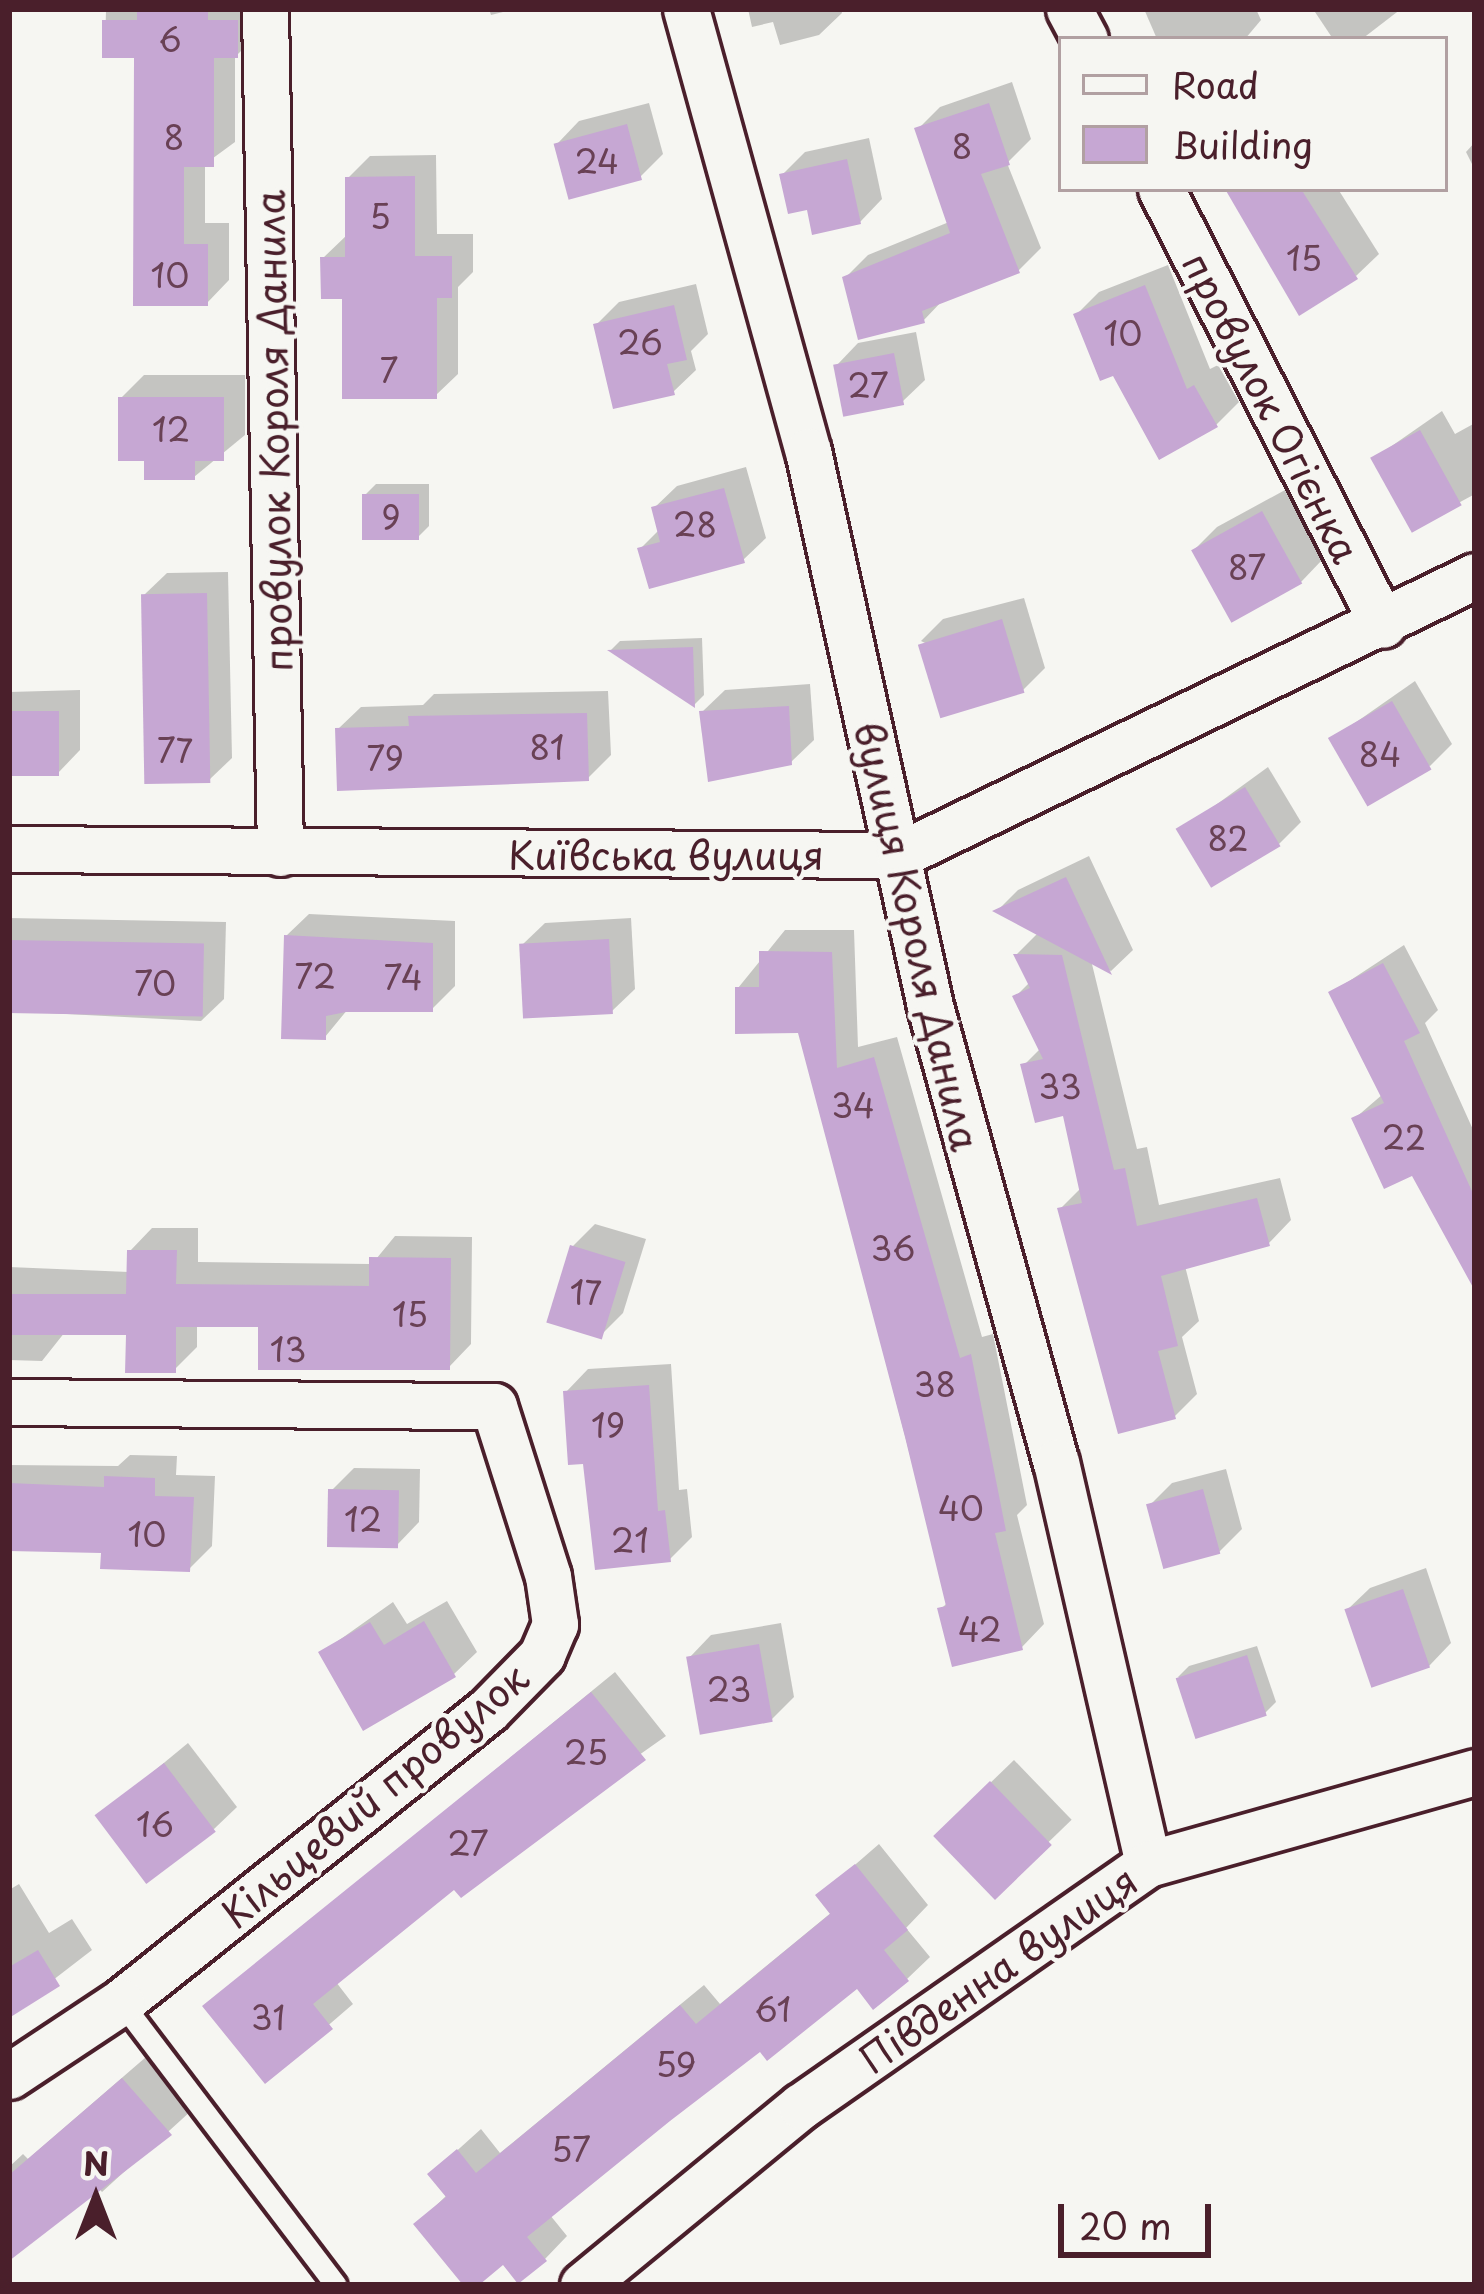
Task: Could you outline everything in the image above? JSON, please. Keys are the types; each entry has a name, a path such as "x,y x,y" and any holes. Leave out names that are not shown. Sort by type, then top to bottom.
{"street":[{"name":"провулок Короля Данила","path":"265,9 280,853"},
{"name":"вулиця Короля Данила","path":"686,9 808,451 969,1162 1056,1462 1148,1864"},
{"path":"1069,9 1083,36"},
{"name":"провулок Огієнка","path":"1163,192 1383,625"},
{"name":"Київська вулиця","path":"9,850 899,855 1383,625 1475,576"},
{"name":"Кільцевий провулок","path":"9,1402 494,1406 548,1576 555,1624 542,1655 488,1710 121,2002 9,2076"},
{"name":"Південна вулиця","path":"583,2285 801,2106 1148,1864 1475,1772"}],"lane":[{"path":"121,2002 336,2285"}],"building":[{"path":"137,9 208,9 208,20 238,20 238,58 214,58 214,167 184,167 184,244 208,244 208,306 133,306 134,58 102,58 102,20 137,20"},
{"path":"989,103 1010,165 981,174 1020,273 922,311 925,323 858,340 842,277 950,233 914,128"},
{"path":"627,124 642,180 569,200 554,144"},
{"path":"847,159 861,224 812,235 807,210 788,214 779,174"},
{"path":"415,176 415,256 452,256 452,298 437,298 437,399 342,399 342,299 321,299 320,257 345,257 345,177"},
{"path":"1227,192 1303,192 1358,279 1299,316"},
{"path":"1145,285 1187,389 1194,385 1218,427 1159,460 1113,376 1100,381 1073,314"},
{"path":"674,305 687,360 667,364 675,395 613,409 593,324"},
{"path":"894,353 904,405 843,417 833,365"},
{"path":"118,397 224,397 224,461 195,461 195,480 144,480 144,461 118,461"},
{"path":"1420,430 1462,505 1412,533 1370,458"},
{"path":"724,488 745,563 649,589 637,548 660,542 651,507"},
{"path":"362,494 419,494 419,540 362,540"},
{"path":"1262,511 1302,584 1231,623 1191,550"},
{"path":"207,593 210,783 144,784 141,594"},
{"path":"1002,619 1025,693 940,718 918,645"},
{"path":"693,647 695,708 607,650"},
{"path":"1392,701 1432,769 1367,806 1328,738"},
{"path":"789,706 792,765 708,782 699,711"},
{"path":"9,711 59,711 59,776 9,776"},
{"path":"587,713 589,781 337,791 335,728 409,726 408,716"},
{"path":"1245,787 1281,846 1211,888 1176,829"},
{"path":"1066,877 1112,975 992,911"},
{"path":"284,935 433,943 433,1012 346,1012 326,1016 326,1040 281,1039"},
{"path":"609,939 613,1014 523,1019 519,944"},
{"path":"9,940 204,943 203,1016 9,1013"},
{"path":"759,951 832,952 837,1068 874,1057 960,1358 971,1354 1006,1531 995,1533 1023,1650 952,1667 937,1608 946,1606 905,1437 798,1033 735,1034 735,987 759,987"},
{"path":"1013,954 1062,955 1114,1170 1125,1168 1137,1226 1257,1198 1270,1246 1161,1276 1178,1346 1158,1351 1176,1419 1118,1434 1057,1208 1082,1203 1063,1116 1035,1123 1020,1064 1043,1059 1012,996 1030,988"},
{"path":"1383,963 1420,1033 1404,1041 1475,1198 1475,1291 1412,1176 1384,1189 1351,1118 1384,1103 1328,992"},
{"path":"570,1245 625,1262 602,1339 546,1322"},
{"path":"127,1250 177,1250 176,1284 369,1286 369,1257 451,1258 450,1370 258,1370 258,1327 176,1327 176,1373 125,1373 126,1335 9,1335 9,1294 126,1294"},
{"path":"649,1385 658,1511 665,1510 671,1562 595,1570 583,1464 568,1465 563,1391"},
{"path":"104,1476 155,1478 155,1496 194,1497 190,1572 100,1569 101,1553 9,1551 9,1483 104,1487"},
{"path":"328,1489 399,1490 398,1548 327,1547"},
{"path":"1203,1489 1220,1554 1163,1569 1146,1504"},
{"path":"1403,1589 1430,1667 1371,1688 1344,1609"},
{"path":"424,1621 456,1677 363,1731 318,1652 370,1622 384,1645"},
{"path":"759,1644 773,1722 700,1735 686,1657"},
{"path":"1247,1655 1267,1716 1195,1739 1176,1678"},
{"path":"591,1692 646,1760 461,1898 454,1890 313,2004 333,2029 265,2084 202,2006"},
{"path":"164,1763 216,1832 146,1884 95,1815"},
{"path":"990,1781 1052,1845 995,1900 933,1836"},
{"path":"855,1864 908,1930 884,1950 909,1981 873,2010 857,1989 767,2061 760,2052 670,2121 527,2237 547,2261 518,2284 503,2265 479,2285 463,2285 413,2224 446,2197 427,2174 457,2149 476,2173 680,2005 696,2024 830,1914 815,1895"},
{"path":"38,1950 60,1986 9,2018 9,1967"},
{"path":"122,2078 172,2135 9,2261 9,2175"}]}
